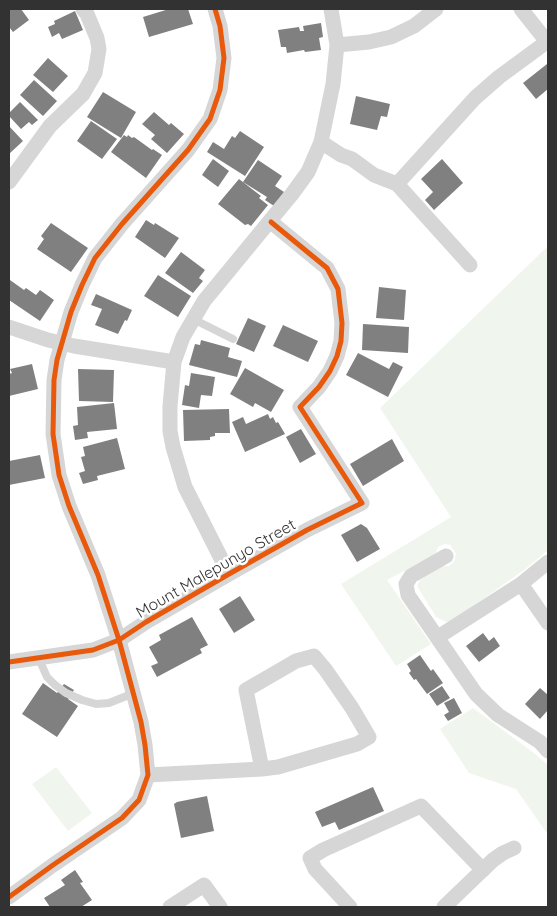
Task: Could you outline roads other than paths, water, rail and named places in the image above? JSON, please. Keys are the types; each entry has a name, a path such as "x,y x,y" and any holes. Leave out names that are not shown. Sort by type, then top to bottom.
{"street":[{"path":"9,182 50,126 83,94 96,73 99,49 97,38 83,9"},
{"path":"9,897 122,818 139,800 148,775 145,745 134,693 119,640 98,575 69,506 56,463 53,434 55,367 61,343 82,285 95,258 122,224 188,150 210,119 220,90 224,58 216,9"},
{"path":"229,574 185,487 173,447 170,431 170,406 174,362 183,337 193,319 220,281 271,222 308,172 321,142 333,84 337,45 331,9"},
{"path":"337,45 369,42 391,37 414,26 436,9"},
{"path":"397,184 475,98 499,77 548,42 521,9"},
{"path":"321,142 335,152 356,162 374,175 397,184 470,265"},
{"name":"Mount Malepunyo Street","path":"9,662 93,650 119,640 146,622 307,530 362,504 300,407 319,387 337,356 341,341 342,323 338,289 327,268 271,222"},
{"path":"9,327 61,343 174,362"},
{"path":"446,556 411,576 406,584 408,595 467,682 486,705 545,743"},
{"path":"438,637 522,584 548,562"},
{"path":"522,584 548,622"},
{"path":"148,775 262,769 278,767 357,744 369,737 352,708 314,656 296,661 246,690 262,769"},
{"path":"350,907 315,869 310,858 323,850 421,806 483,870"},
{"path":"444,907 503,853 514,848"},
{"path":"170,907 204,885 220,907"}],"lane":[{"path":"193,319 233,339"},
{"path":"39,659 47,677 55,685 66,693 82,700 96,704 109,703 134,693"}]}
